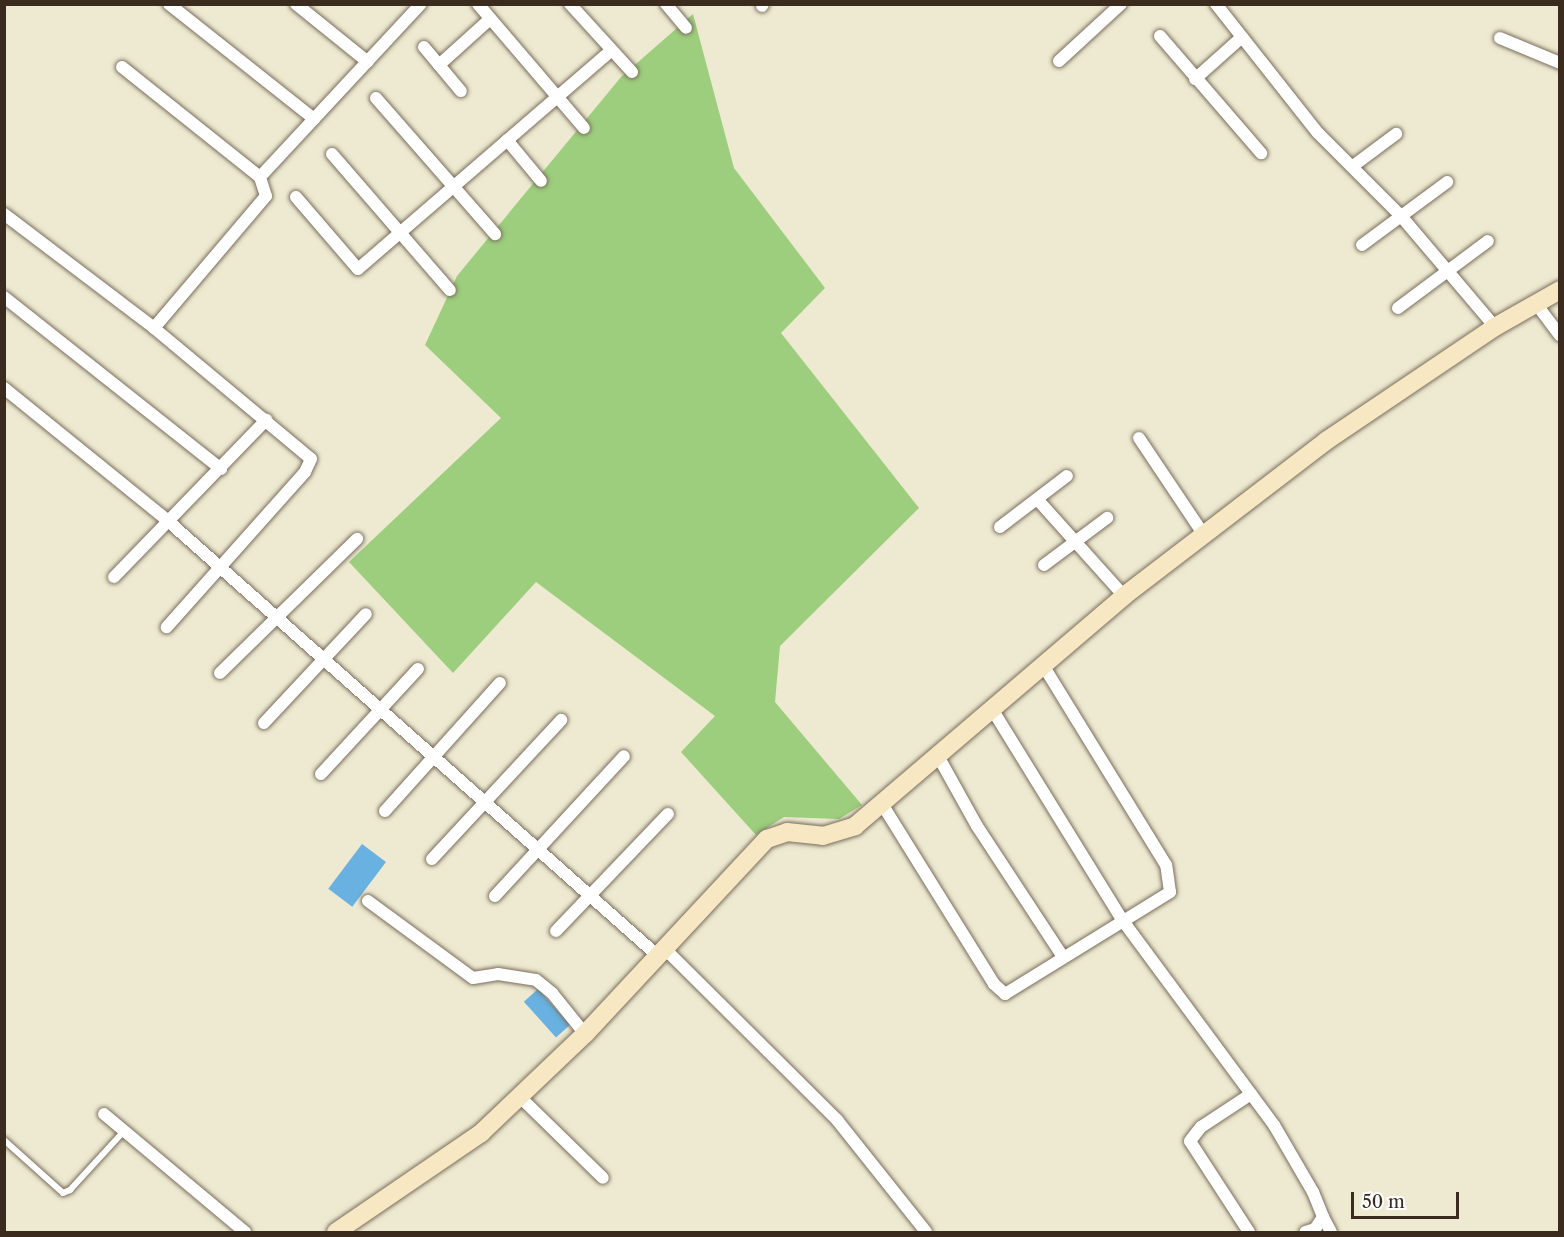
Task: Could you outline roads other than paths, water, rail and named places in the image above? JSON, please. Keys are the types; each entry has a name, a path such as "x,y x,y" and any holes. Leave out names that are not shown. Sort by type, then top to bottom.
{"street":[{"path":"169,4 314,119"},
{"path":"296,4 368,62"},
{"path":"260,177 421,4"},
{"path":"478,4 584,128"},
{"path":"570,4 632,72"},
{"path":"666,4 686,28"},
{"path":"1216,4 1317,133 1353,166 1401,216 1495,327"},
{"path":"1059,61 1117,6"},
{"path":"440,65 490,19"},
{"path":"1160,36 1261,153"},
{"path":"1195,79 1242,37"},
{"path":"1500,38 1560,63"},
{"path":"424,47 461,91"},
{"path":"296,196 358,269 612,50"},
{"path":"122,67 260,177 266,196 153,328"},
{"path":"376,98 495,234"},
{"path":"1353,166 1396,134"},
{"path":"507,140 541,181"},
{"path":"332,154 450,290"},
{"path":"1362,245 1447,182"},
{"path":"4,214 153,328 308,454 310,465 167,627"},
{"path":"1398,308 1447,268 1488,241"},
{"path":"336,1233 481,1133 585,1034 767,839 787,832 823,836 855,826 1124,596 1326,441 1495,327 1560,290"},
{"path":"4,297 221,469"},
{"path":"1537,305 1560,335"},
{"path":"4,388 168,521 536,852 588,897 661,952 837,1120 926,1233"},
{"path":"114,577 266,420"},
{"path":"1139,438 1204,535"},
{"path":"1000,527 1067,476"},
{"path":"1037,499 1124,596"},
{"path":"1044,565 1107,518"},
{"path":"220,673 357,539"},
{"path":"264,723 366,614"},
{"path":"882,804 994,984 1005,994 1170,892 1166,865 1043,665"},
{"path":"321,774 418,669"},
{"path":"385,811 500,683"},
{"path":"992,709 1123,921 1251,1094 1313,1192 1331,1233"},
{"path":"432,859 561,720"},
{"path":"495,896 624,756"},
{"path":"938,756 977,826 1063,957"},
{"path":"556,932 668,813"},
{"path":"368,901 473,978 498,974 536,980 552,993 585,1034"},
{"path":"1249,1233 1190,1141 1201,1126 1251,1094"},
{"path":"519,1096 603,1178"},
{"path":"104,1114 245,1233"},
{"path":"1305,1233 1315,1229 1323,1217"}],"lane":[{"path":"4,1140 63,1193 70,1190 124,1131"}],"water":[{"path":"362,844 386,862 352,907 328,889"},
{"path":"538,989 570,1025 556,1037 524,1002"}]}
